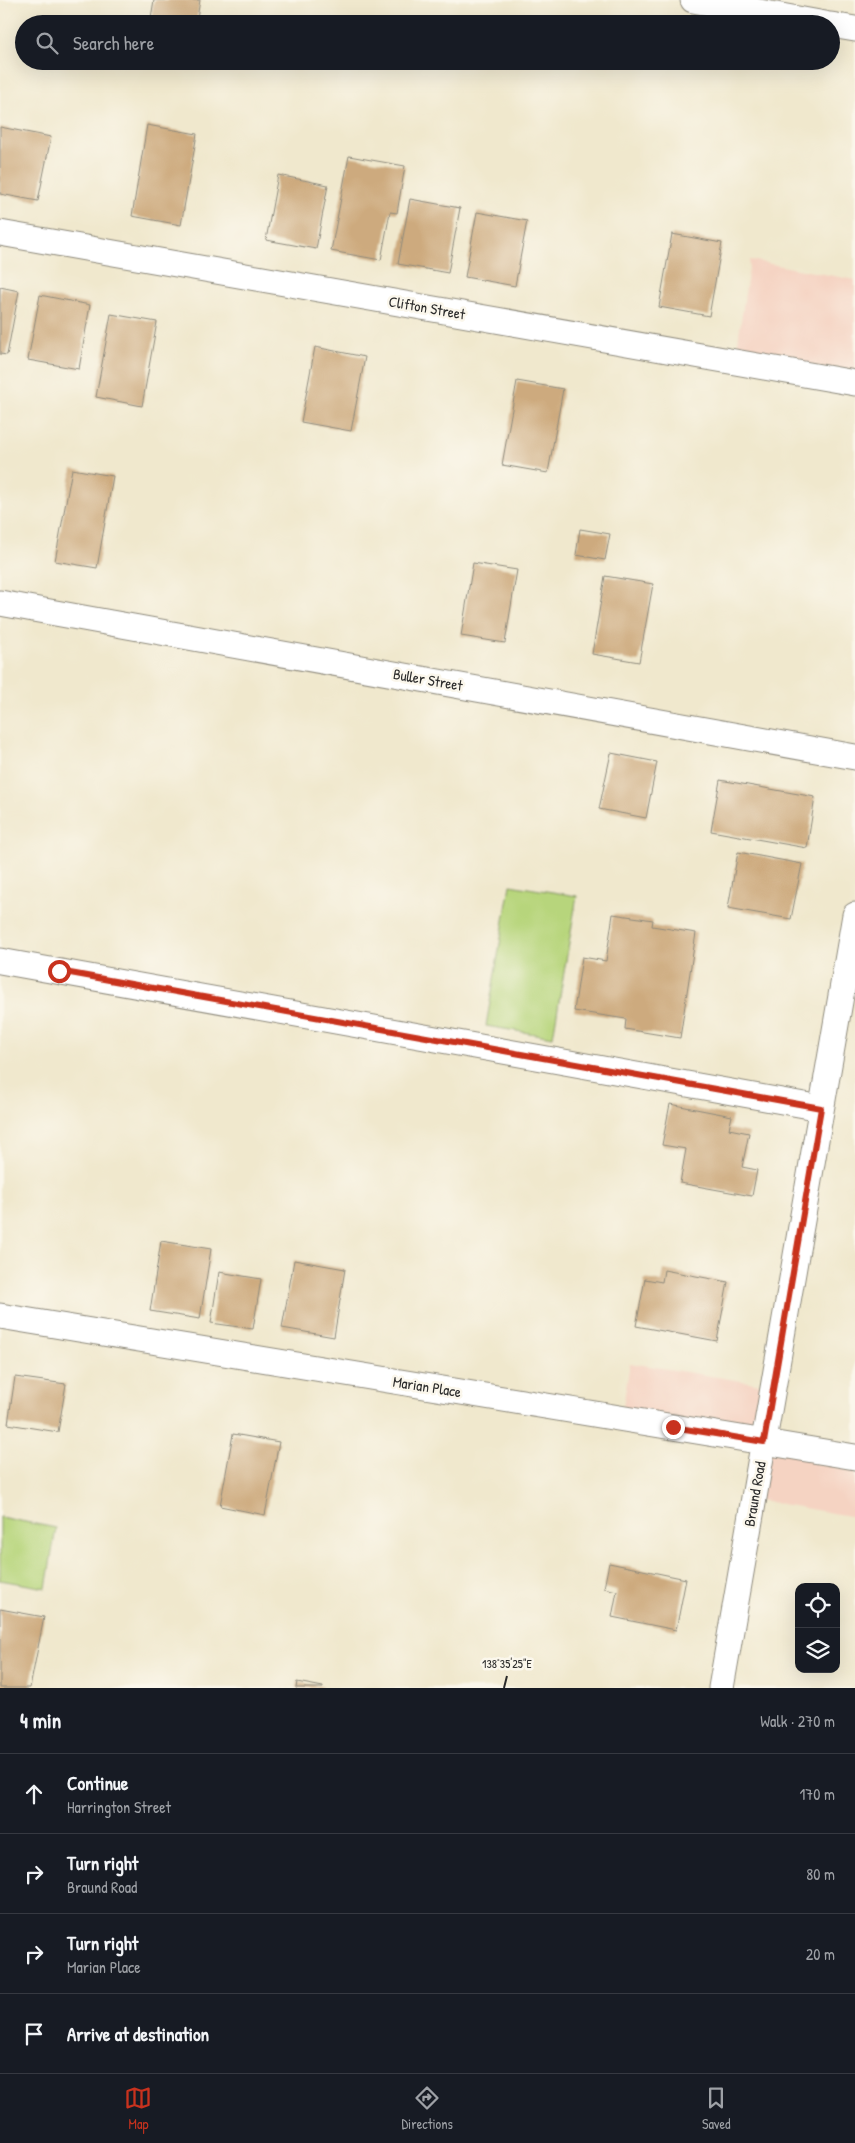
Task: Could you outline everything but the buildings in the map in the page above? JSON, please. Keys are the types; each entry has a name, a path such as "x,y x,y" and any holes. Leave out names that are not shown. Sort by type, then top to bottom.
{"street":[{"path":"693,0 776,15"},
{"path":"840,26 855,29"},
{"name":"Clifton Street","path":"0,233 855,383"},
{"name":"Buller Street","path":"0,603 855,757"},
{"name":"Braund Road","path":"722,1688 855,917"},
{"path":"0,961 821,1108"},
{"name":"Marian Place","path":"0,1316 855,1457"}],"shaded area":[{"path":"750,260 855,280 855,383 735,362"},
{"path":"630,1363 773,1386 764,1442 621,1419"},
{"path":"764,1442 855,1457 855,1517 754,1499"}],"green space":[{"path":"510,885 577,896 553,1037 486,1026"},
{"path":"0,1517 56,1528 46,1588 0,1580"}],"route":[{"path":"59,971 821,1108 764,1442 673,1427"}]}
